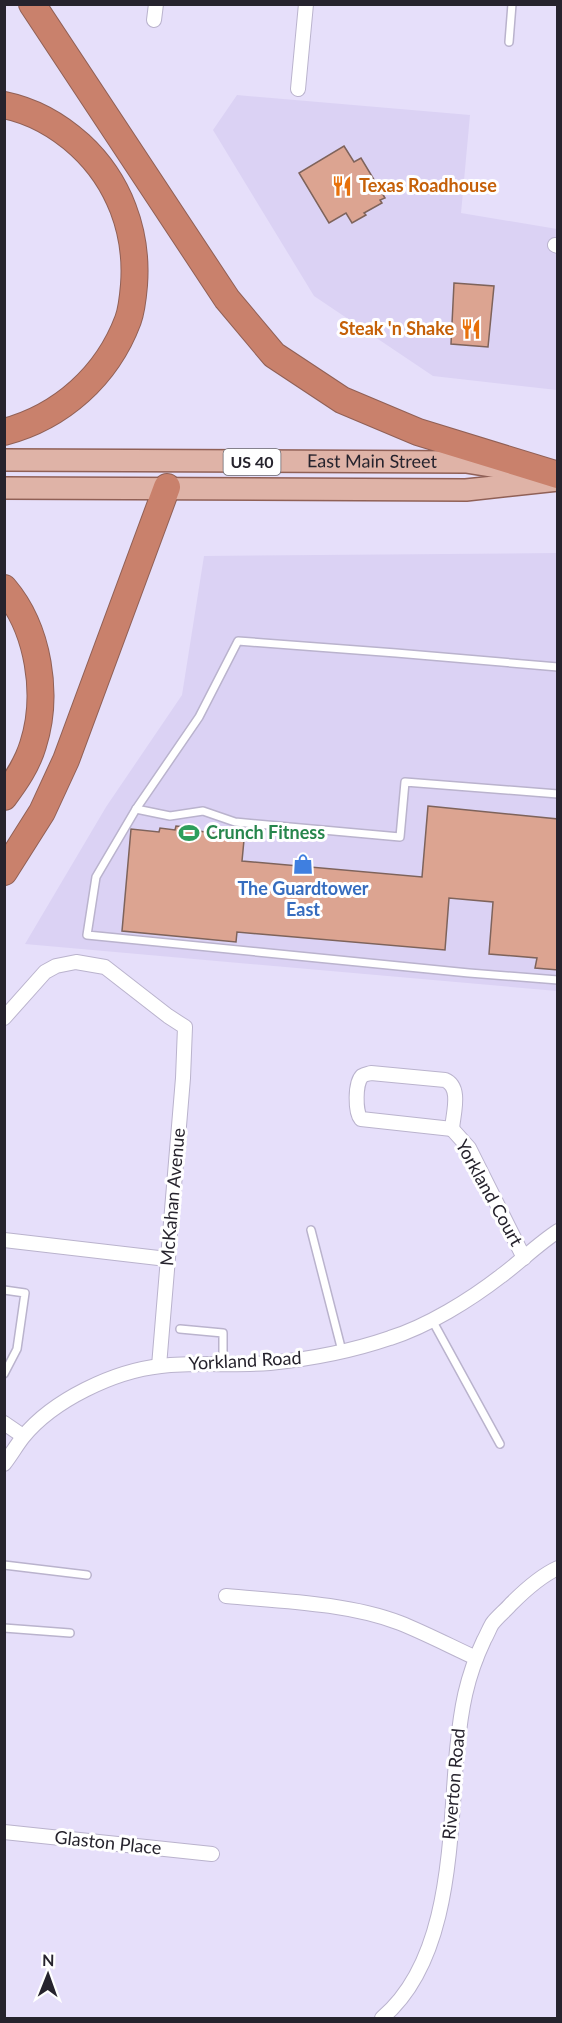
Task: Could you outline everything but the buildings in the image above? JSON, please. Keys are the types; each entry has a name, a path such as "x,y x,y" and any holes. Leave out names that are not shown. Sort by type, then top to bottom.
{"highway":[{"path":"32,4 227,298 274,355 342,400 418,432 558,477"},
{"path":"4,105 30,114 63,131 90,154 101,168 125,210 133,250 135,276 129,319 111,354 89,384 53,412 31,423 4,432"},
{"path":"4,872 42,812 66,760 167,487"},
{"path":"4,588 22,615 30,635 40,678 40,703 33,745 26,764 4,798"}],"main road":[{"name":"East Main Street","path":"4,460 466,462 558,477"},
{"name":"East Main Street","path":"4,488 466,490 558,477"}],"street":[{"path":"154,20 156,4"},
{"path":"298,89 306,4"},
{"name":"McKahan Avenue","path":"4,1018 45,972 56,966 76,963 105,967 185,1027 183,1078 159,1366"},
{"name":"Yorkland Court","path":"452,1129 455,1093 450,1082 372,1073 364,1074 361,1078 356,1108 361,1119 452,1129 469,1148 524,1258"},
{"name":"Yorkland Road","path":"4,1464 24,1436 46,1415 71,1398 114,1377 159,1366 268,1363 304,1359 392,1338 432,1320 488,1285 558,1231"},
{"path":"4,1240 167,1259"},
{"path":"4,1423 24,1436"},
{"name":"Riverton Road","path":"382,2019 413,1983 427,1953 444,1897 459,1724 464,1690 476,1658 492,1624 522,1593 558,1568"},
{"path":"226,1596 287,1601 361,1612 399,1623 476,1658"},
{"name":"Glaston Place","path":"4,1832 212,1854"}],"lane":[{"path":"509,42 512,4"},
{"path":"558,667 238,641 199,717 136,809 96,877 87,935 558,980"},
{"path":"136,809 170,816 202,811 235,822 400,837 405,782 558,794"},
{"path":"311,1230 342,1351"},
{"path":"4,1290 25,1293 18,1349 4,1374"},
{"path":"432,1320 500,1444"},
{"path":"180,1329 223,1333 223,1364"},
{"path":"4,1565 87,1575"},
{"path":"4,1628 70,1633"}],"shaded area":[{"path":"237,95 470,115 461,213 557,229 557,390 433,376 314,296 213,130"},
{"path":"557,553 557,991 25,944 106,807 182,695 204,556"}],"place":[{"name":"Texas Roadhouse","path":"342,186"},
{"name":"Steak 'n Shake","path":"471,329"},
{"name":"Crunch Fitness","path":"189,833"},
{"name":"The Guardtower East","path":"303,864"}]}
